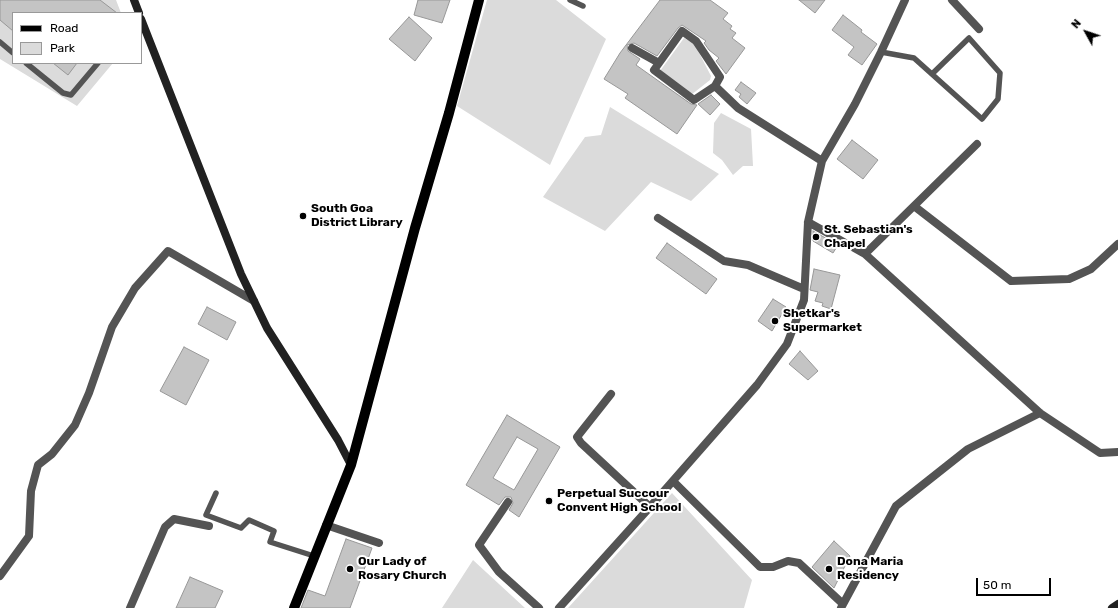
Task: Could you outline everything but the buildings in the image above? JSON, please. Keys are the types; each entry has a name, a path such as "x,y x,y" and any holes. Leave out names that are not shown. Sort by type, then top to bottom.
{"main road":[{"path":"294,608 351,465 479,0"}],"street":[{"path":"134,0 139,12"},
{"path":"559,608 757,385 787,344 804,300 808,222 822,162 855,104 881,52 904,0"},
{"path":"952,0 979,29"},
{"path":"142,22 241,274 254,302 267,328 338,440 351,465"},
{"path":"682,31 696,41 720,77 714,86 694,100 654,70 682,31"},
{"path":"632,48 659,63"},
{"path":"714,86 738,108 822,162"},
{"path":"865,254 977,144"},
{"path":"914,206 1011,281 1069,279 1091,269 1118,244"},
{"path":"658,218 724,261 748,265 804,289"},
{"path":"808,222 865,254 1040,413 1100,454 1118,452"},
{"path":"0,576 29,536 31,491 38,465 52,454 75,425 89,393 112,328 135,288 168,251 254,302"},
{"path":"612,394 577,437 581,443 650,507"},
{"path":"673,481 760,568 773,566 788,561 799,563 842,606 896,506 968,449 1040,413"},
{"path":"508,502 479,545 499,572 539,608"},
{"path":"130,608 165,527 174,519 209,526"},
{"path":"326,525 379,543"},
{"path":"1112,608 1118,604"}],"lane":[{"path":"570,0 583,6"},
{"path":"881,52 914,58 982,119 998,99 1000,73 968,38 932,74"},
{"path":"0,42 12,52"},
{"path":"27,64 63,92 71,95 97,64"},
{"path":"216,493 206,515 241,528 249,520 274,531 270,542 314,556"}],"green space":[{"path":"0,0 116,0 121,12 12,12 12,64 112,64 77,106 0,59"},
{"path":"487,0 556,0 606,39 550,165 457,106"},
{"path":"684,38 694,43 711,76 710,80 691,95 660,71"},
{"path":"610,107 719,174 691,201 651,182 605,231 543,197 585,137 601,135"},
{"path":"721,113 751,129 753,166 743,166 733,175 722,160 713,153 714,123"},
{"path":"672,493 752,580 744,608 568,608"},
{"path":"473,560 525,608 442,608"}],"place":[{"name":"South Goa District Library","path":"303,216"},
{"name":"St. Sebastian's Chapel","path":"816,237"},
{"name":"Shetkar's Supermarket","path":"775,321"},
{"name":"Perpetual Succour Convent High School","path":"549,501"},
{"name":"Our Lady of Rosary Church","path":"350,569"},
{"name":"Dona Maria Residency","path":"829,569"}]}
